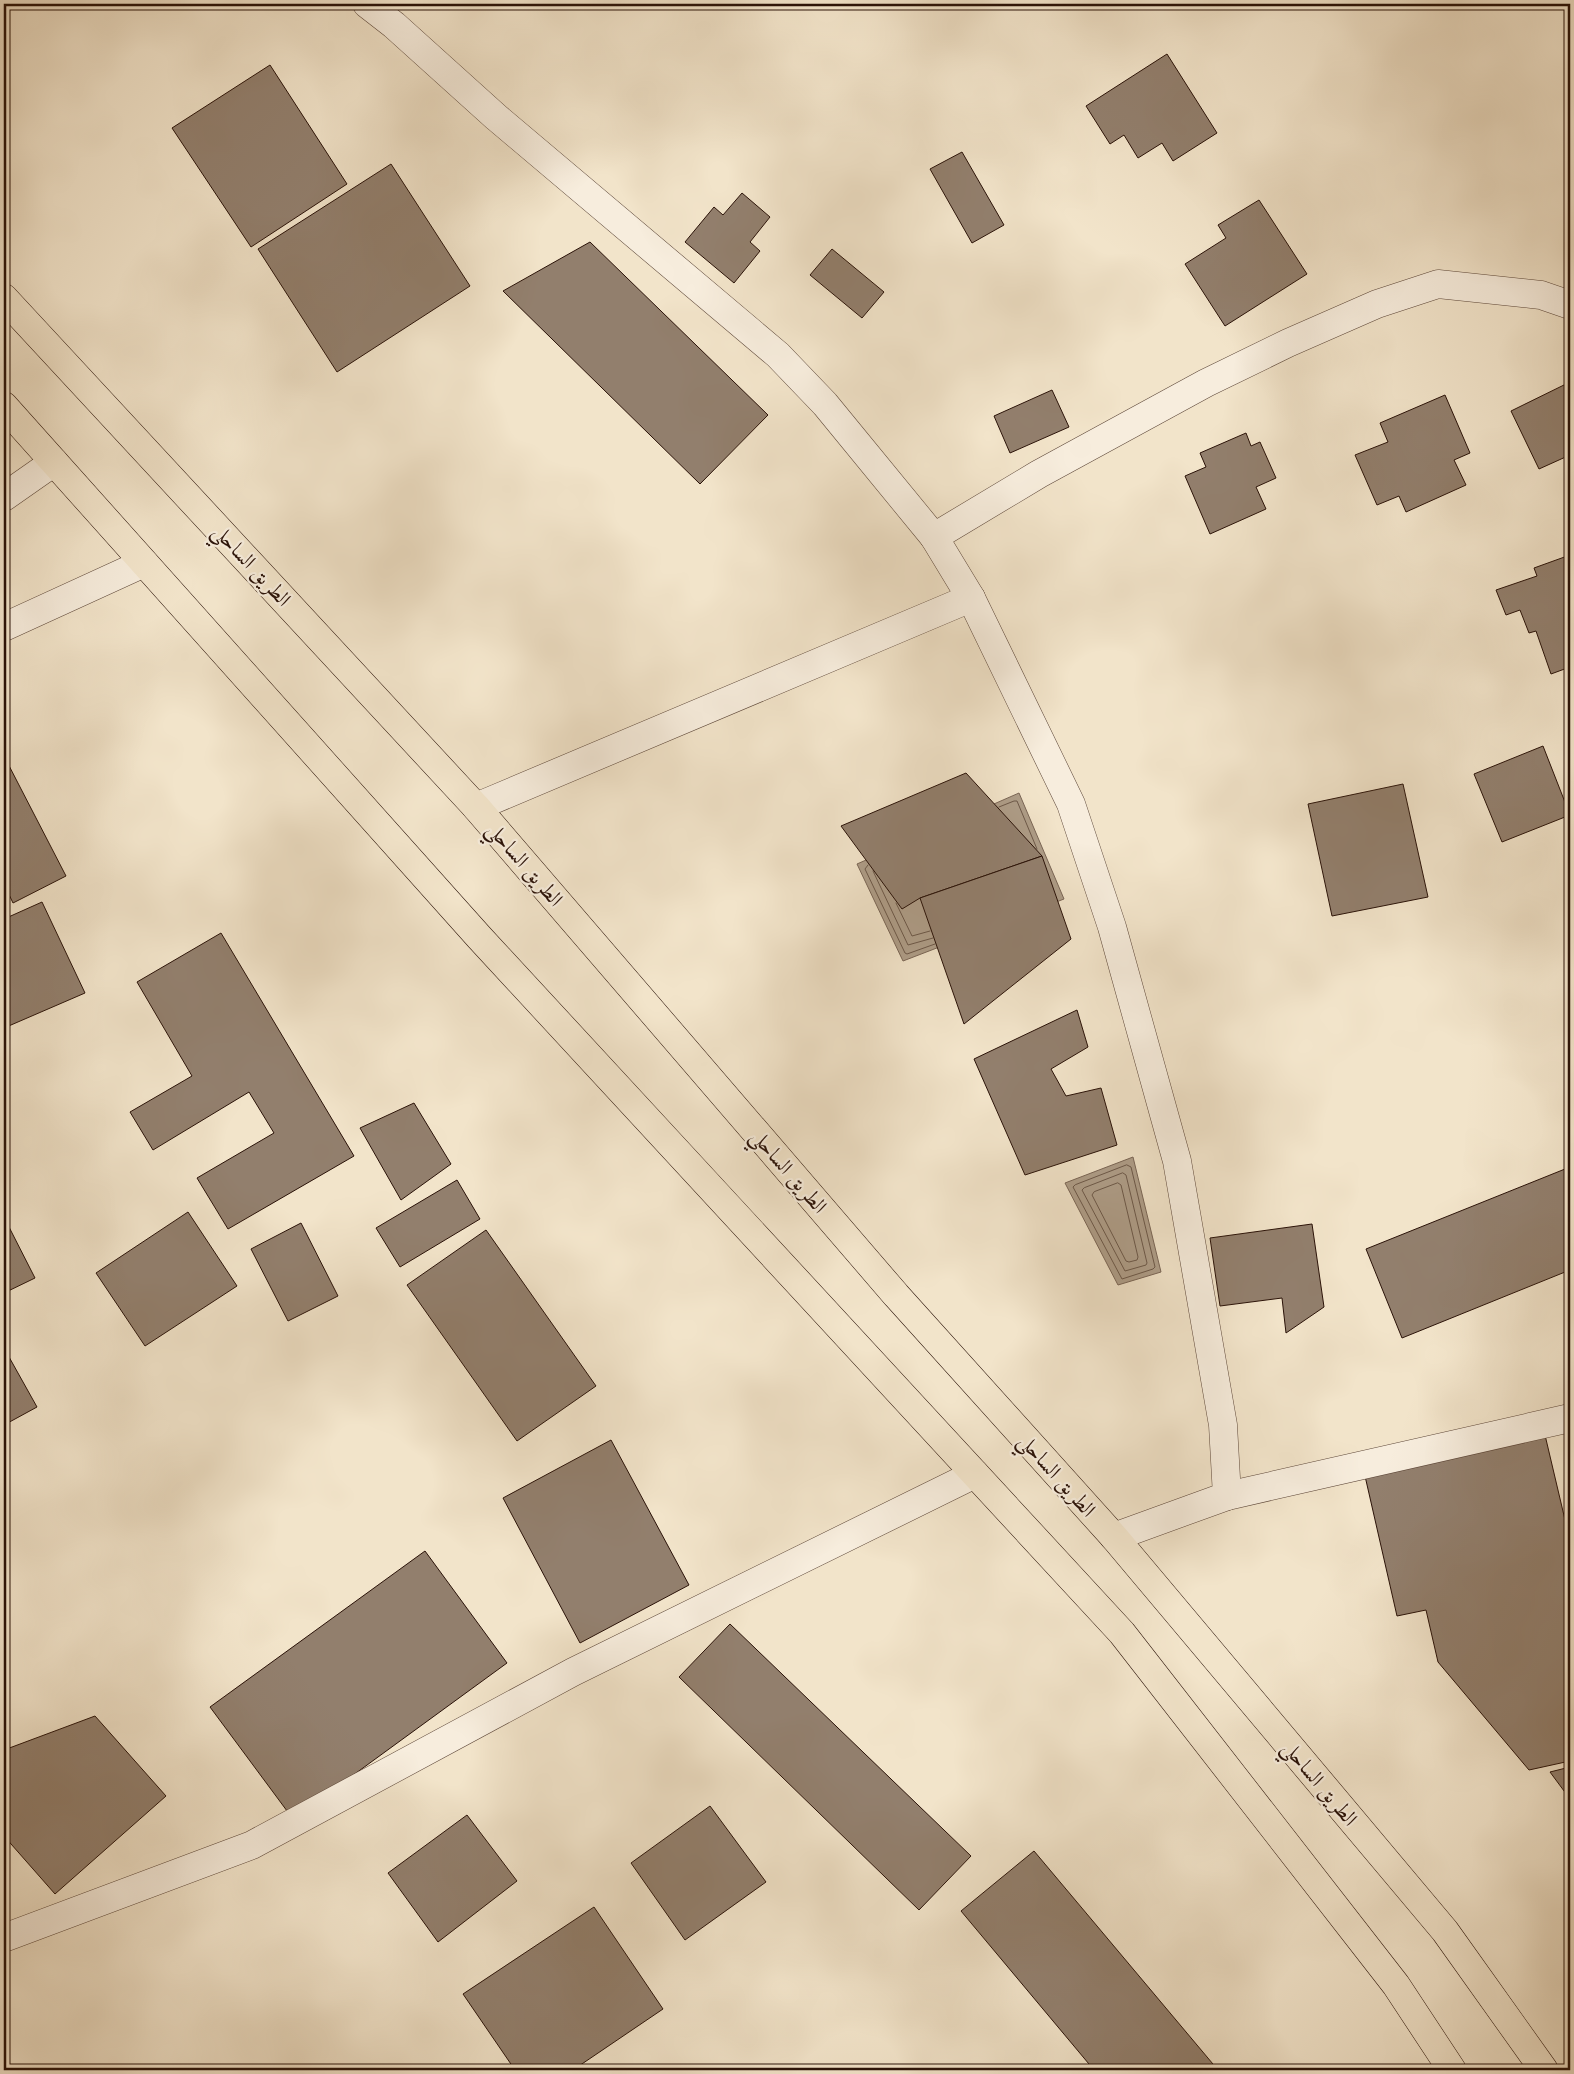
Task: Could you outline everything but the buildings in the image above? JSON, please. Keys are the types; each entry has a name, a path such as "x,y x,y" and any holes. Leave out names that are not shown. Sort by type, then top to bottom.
{"highway":[{"name":"الطريق الساحلي","path":"4,298 476,807 896,1295 1114,1537 1445,1931 1544,2070"},
{"path":"4,406 479,937 1122,1634 1396,1985 1452,2070"}],"street":[{"path":"367,4 394,25 496,118 778,355 824,404 934,537 971,598 1071,804 1112,927 1177,1161 1223,1425 1228,1496"},
{"path":"934,537 1047,470 1206,383 1288,343 1377,304 1438,284 1542,295 1570,305"},
{"path":"4,497 54,462"},
{"path":"4,627 144,563"},
{"path":"476,807 971,598"},
{"path":"1114,1537 1228,1496 1570,1418"},
{"path":"4,1938 252,1845 573,1672 975,1474"}],"water":[{"path":"1019,793 1064,899 903,961 857,864"},
{"path":"1133,1157 1161,1272 1118,1285 1065,1183"}]}
